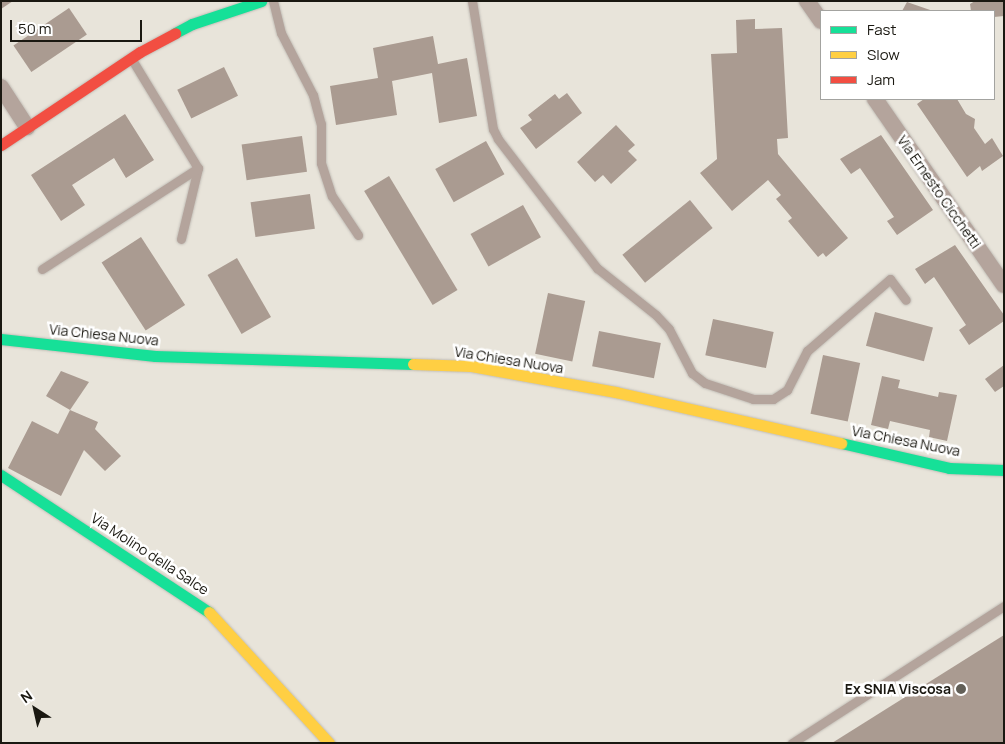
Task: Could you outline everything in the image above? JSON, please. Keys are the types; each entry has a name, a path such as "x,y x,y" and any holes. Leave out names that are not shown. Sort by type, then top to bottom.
{"main road":[{"path":"1,144 131,58 192,24 259,1"},
{"name":"Via Chiesa Nuova","path":"1,339 155,356 471,366 616,392 950,468 1004,470"},
{"name":"Via Molino della Salce","path":"1,476 196,600 218,620 329,743"}],"street":[{"path":"807,1 820,20"},
{"path":"1,87 27,127"},
{"name":"Via Ernesto Cicchetti","path":"876,100 1004,285"}],"lane":[{"path":"273,1 281,33 313,95 321,124 321,164 332,196 358,235"},
{"path":"472,1 493,129 498,139 597,268 656,315 669,329 692,373 705,383 752,399 773,399 787,390 807,351 890,279 906,300"},
{"path":"131,58 198,168 181,239"},
{"path":"42,269 198,168"},
{"path":"792,743 1004,606"}],"building":[{"path":"1,1 13,1 1,9"},
{"path":"975,1 1004,1 1004,16 995,17 995,10 971,10 970,4"},
{"path":"907,2 930,10 903,10"},
{"path":"69,8 87,35 31,72 13,45"},
{"path":"755,19 755,29 782,28 788,138 777,139 778,154 848,238 826,257 823,253 818,257 788,221 792,218 776,199 781,195 768,180 732,211 700,173 717,159 711,54 737,53 736,20"},
{"path":"433,36 438,64 467,58 477,116 439,123 432,73 392,81 397,115 336,125 330,86 378,78 373,48"},
{"path":"224,67 238,96 191,119 177,90"},
{"path":"567,93 582,113 536,149 520,128 532,120 528,115 555,94 559,99"},
{"path":"923,100 958,100 966,114 975,119 974,128 985,144 992,138 1003,156 982,171 980,166 967,177 917,104"},
{"path":"125,114 154,160 126,178 114,158 72,185 85,205 61,221 31,175"},
{"path":"616,125 635,145 628,151 637,160 611,184 603,175 595,182 577,162"},
{"path":"881,135 933,210 897,235 887,221 894,217 860,168 851,174 840,159"},
{"path":"302,136 307,172 247,180 242,144"},
{"path":"486,141 504,174 454,202 435,169"},
{"path":"389,176 458,290 433,305 364,191"},
{"path":"310,194 315,229 255,237 251,202"},
{"path":"690,200 713,228 645,283 622,255"},
{"path":"523,205 541,237 488,266 471,234"},
{"path":"141,237 185,305 146,331 102,263"},
{"path":"955,245 1004,315 1004,321 969,345 959,330 966,325 934,277 925,284 915,269"},
{"path":"237,258 271,317 242,334 208,275"},
{"path":"548,293 585,301 572,362 535,354"},
{"path":"875,312 933,328 924,361 866,346"},
{"path":"713,319 774,332 766,368 705,355"},
{"path":"599,331 661,343 654,378 592,366"},
{"path":"823,355 860,363 848,422 811,414"},
{"path":"1004,365 1004,386 995,392 985,379"},
{"path":"61,371 89,382 70,410 46,396"},
{"path":"882,376 900,380 898,388 938,397 939,392 957,395 947,441 929,437 930,430 890,421 888,429 871,425"},
{"path":"70,410 98,422 95,429 121,456 105,471 84,450 61,496 8,468 32,421 58,434"},
{"name":"Ex SNIA Viscosa","path":"1004,635 1004,743 832,743"}],"traffic: fast":[{"path":"175,33 192,24 261,1"},
{"path":"1,339 155,356 413,364"},
{"path":"841,443 949,468 1004,470"},
{"path":"1,475 209,612"}],"traffic: slow":[{"path":"413,364 471,366 616,392 841,443"},
{"path":"209,612 329,743"}],"traffic: jam":[{"path":"1,145 140,52 175,33"}],"place":[{"name":"Ex SNIA Viscosa","path":"961,689"}]}
